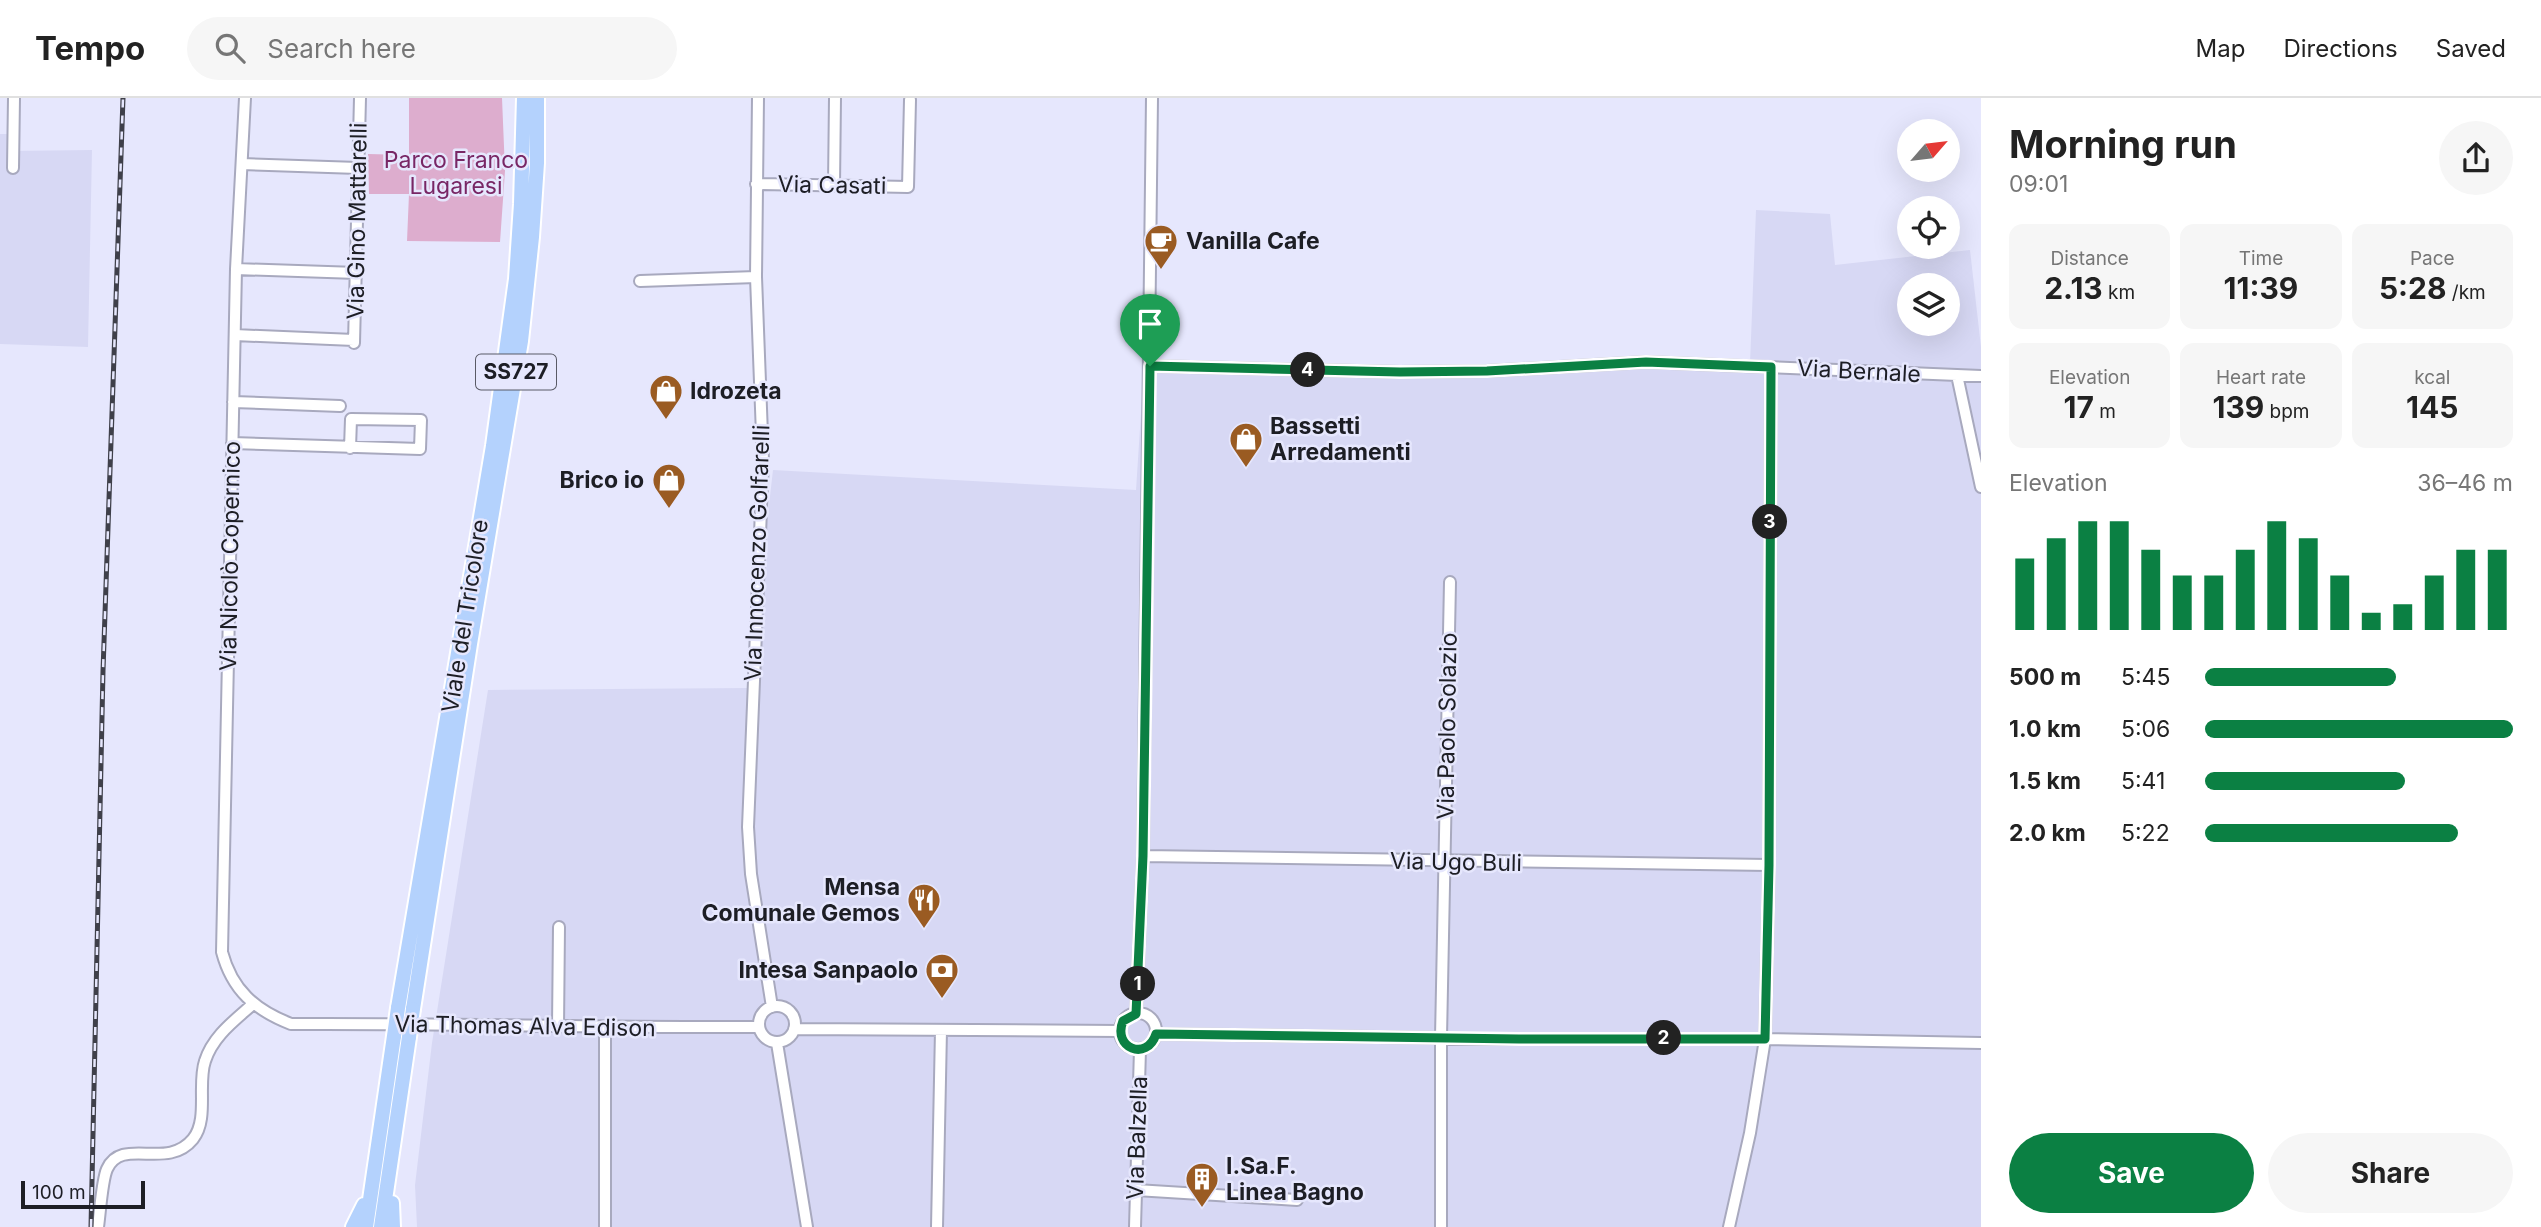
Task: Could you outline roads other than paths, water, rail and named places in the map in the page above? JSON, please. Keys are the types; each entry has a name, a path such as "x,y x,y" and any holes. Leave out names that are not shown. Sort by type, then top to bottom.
{"highway":[{"name":"Viale del Tricolore","path":"389,1132 401,1036 462,667 516,279 524,98"},
{"name":"Viale del Tricolore","path":"465,643 522,341 533,225 537,98"},
{"path":"353,1227 364,1205 389,1132"},
{"path":"366,1227 389,1132"},
{"path":"381,1227 389,1132"},
{"path":"389,1132 398,1161 392,1206 393,1227"}],"street":[{"path":"13,167 14,98"},
{"name":"Via Nicolò Copernico","path":"245,98 234,335 222,952 226,968 235,985 253,1004 269,1016 291,1024"},
{"name":"Via Gino Mattarelli","path":"234,335 354,341 360,98"},
{"name":"Via Innocenzo Golfarelli","path":"758,98 756,277 763,461 748,827 751,873 772,1007"},
{"path":"834,185 835,98"},
{"path":"1136,1014 1143,856 1152,98"},
{"name":"Via Casati","path":"756,184 908,187 910,100"},
{"path":"0,127 13,127"},
{"path":"242,164 358,168"},
{"path":"236,269 357,273"},
{"path":"640,281 756,277"},
{"name":"Via Bernale","path":"1150,366 1400,372 1487,371 1646,362 1981,376"},
{"path":"1729,1227 1750,1133 1765,1039 1769,865 1771,367"},
{"path":"1957,375 1981,487"},
{"path":"233,402 340,406"},
{"path":"232,443 350,448 420,449 421,420 351,419 350,448"},
{"name":"Via Paolo Solazio","path":"1441,1227 1441,1037 1450,582"},
{"name":"Via Ugo Buli","path":"1143,856 1769,865"},
{"path":"558,1027 559,927"},
{"path":"98,1227 107,1168 117,1158 128,1153 167,1156 180,1151 194,1138 199,1125 204,1062 220,1033 253,1004"},
{"path":"772,1007 787,1010 794,1018 794,1029 788,1039 777,1043 767,1040 759,1027 763,1012 772,1007"},
{"path":"1136,1014 1151,1019 1156,1034 1151,1044 1140,1049 1134,1049 1124,1042 1120,1031 1123,1021 1136,1014"},
{"name":"Via Thomas Alva Edison","path":"291,1024 759,1027"},
{"path":"605,1028 605,1227"},
{"path":"794,1029 1120,1031"},
{"path":"937,1227 941,1030"},
{"path":"1156,1034 1980,1043"},
{"path":"777,1043 807,1227"},
{"name":"Via Balzella","path":"1135,1227 1140,1049"},
{"path":"1136,1190 1297,1200"}],"railway":[{"path":"91,1227 103,671 123,98"}],"place":[{"name":"Vanilla Cafe","path":"1161,271"},
{"name":"Idrozeta","path":"666,421"},
{"name":"Bassetti Arredamenti","path":"1246,469"},
{"name":"Brico io","path":"669,510"},
{"name":"Mensa Comunale Gemos","path":"924,930"},
{"name":"Intesa Sanpaolo","path":"942,1000"},
{"name":"I.Sa.F. Linea Bagno","path":"1202,1209"}],"park label":[{"name":"Parco Franco Lugaresi","path":"456,173"}]}
